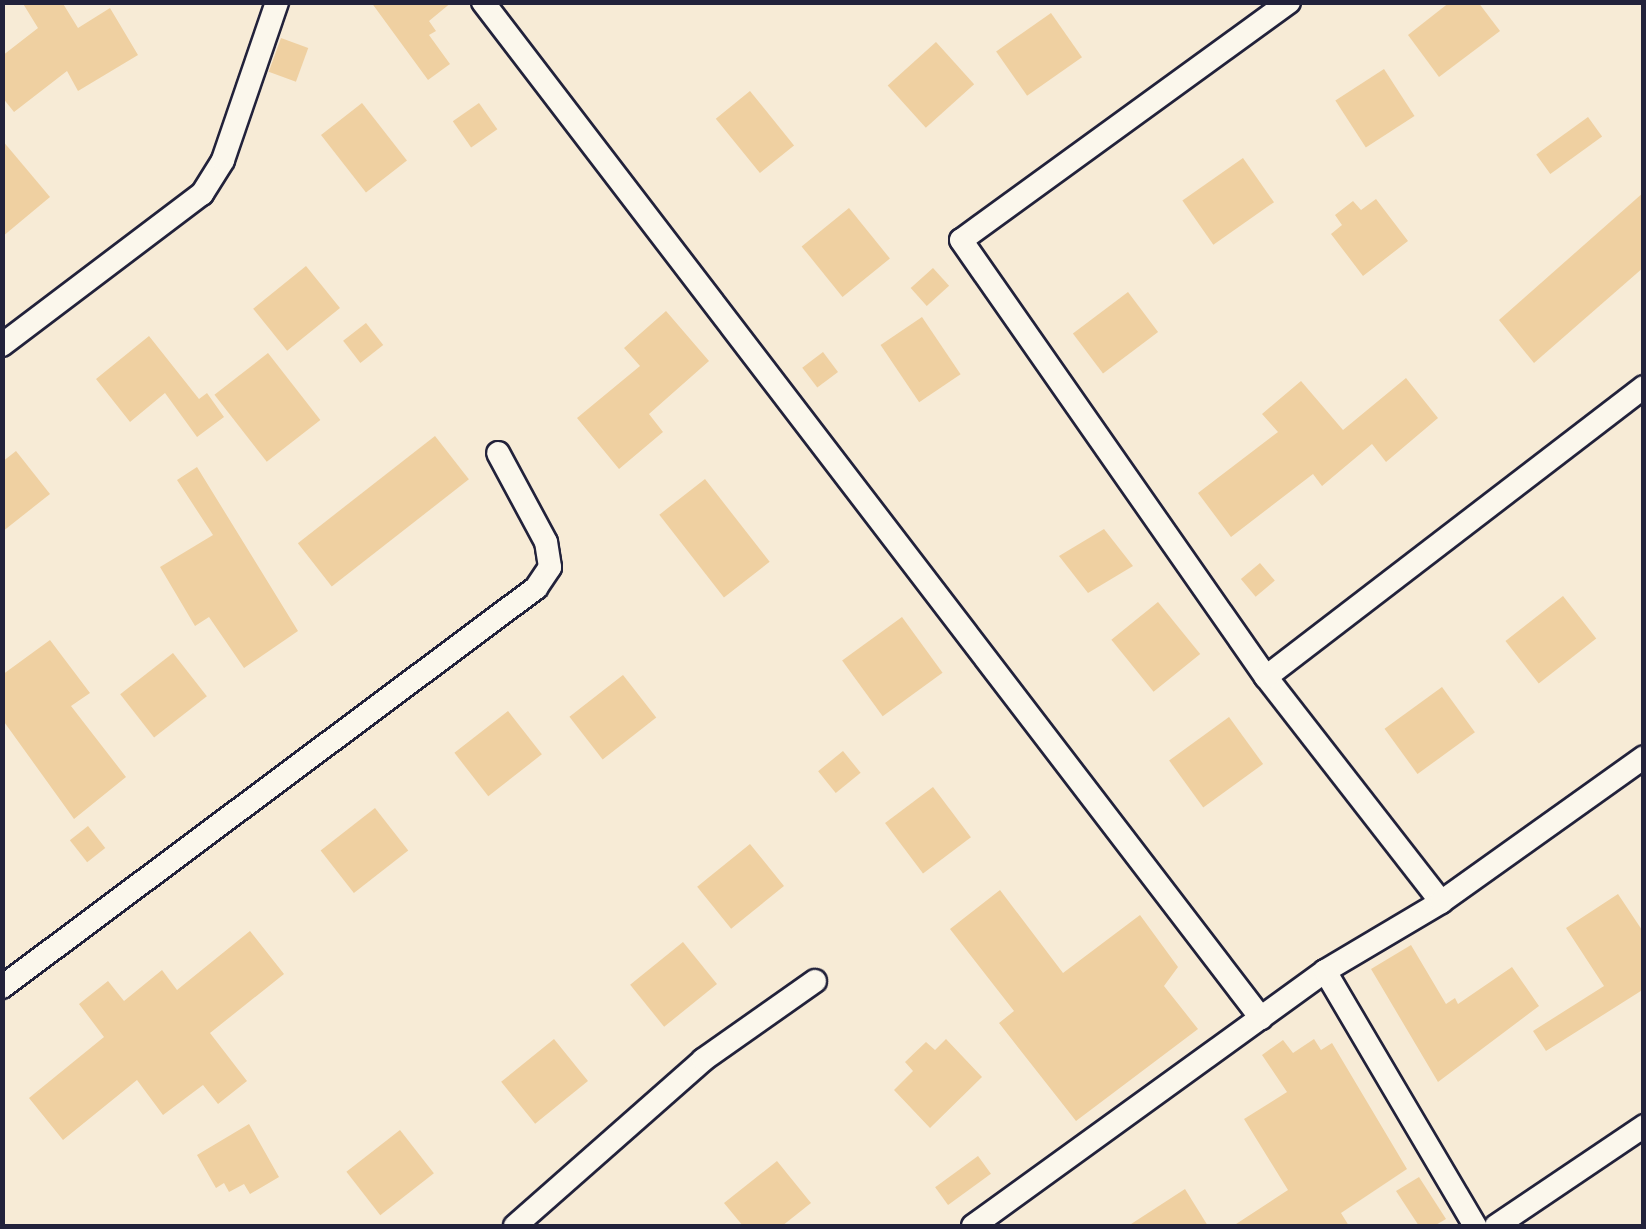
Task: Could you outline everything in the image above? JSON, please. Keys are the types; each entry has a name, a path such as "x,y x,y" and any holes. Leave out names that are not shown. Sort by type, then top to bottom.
{"street":[{"path":"2,345 202,194 223,160 277,2"},
{"path":"483,2 1261,1018"},
{"path":"1288,2 961,240 1266,676 1441,902"},
{"path":"1266,676 1644,387"},
{"path":"2,987 536,588 550,567 546,542 498,453"},
{"path":"973,1226 1325,971 1441,902 1644,757"},
{"path":"1325,971 1475,1226"},
{"path":"515,1226 703,1060 814,981"},
{"path":"1496,1226 1644,1126"}],"building":[{"path":"22,2 62,2 78,28 110,8 138,55 78,91 67,71 14,112 2,97 2,56 38,28"},
{"path":"371,2 452,2 429,21 436,31 429,35 450,64 428,80"},
{"path":"1450,2 1478,2 1500,31 1439,77 1408,35"},
{"path":"1051,13 1082,57 1027,96 996,51"},
{"path":"281,38 308,48 296,82 269,72"},
{"path":"936,42 974,84 926,128 888,85"},
{"path":"1384,69 1414,116 1366,148 1335,101"},
{"path":"750,91 794,145 760,173 716,119"},
{"path":"362,103 407,161 366,193 321,135"},
{"path":"479,103 497,129 471,148 453,121"},
{"path":"1588,117 1602,136 1550,174 1536,155"},
{"path":"2,140 50,197 2,237"},
{"path":"1243,158 1274,202 1213,245 1182,200"},
{"path":"1644,192 1644,267 1534,363 1499,320"},
{"path":"1376,199 1408,241 1363,276 1331,234 1342,225 1335,215 1353,201 1361,210"},
{"path":"849,208 890,259 842,297 802,246"},
{"path":"306,266 340,308 287,351 253,309"},
{"path":"933,268 949,286 927,306 911,288"},
{"path":"1128,292 1158,332 1103,373 1073,334"},
{"path":"666,311 709,361 649,414 663,432 619,469 577,418 640,366 624,348"},
{"path":"922,317 961,374 919,402 881,345"},
{"path":"366,323 383,345 360,363 343,341"},
{"path":"149,336 199,399 207,393 224,417 197,437 165,393 130,422 96,379"},
{"path":"823,352 838,372 817,388 802,368"},
{"path":"268,353 320,420 267,462 214,395"},
{"path":"1406,378 1438,418 1386,462 1372,444 1322,486 1313,474 1231,537 1198,493 1278,432 1262,414 1301,381 1343,430"},
{"path":"435,436 469,479 332,586 298,543"},
{"path":"16,451 50,494 2,532 2,462"},
{"path":"197,467 298,631 244,668 209,617 195,626 160,567 213,535 177,480"},
{"path":"705,479 770,562 724,597 659,515"},
{"path":"1104,529 1133,566 1088,593 1059,556"},
{"path":"1260,563 1275,581 1256,597 1241,579"},
{"path":"1563,596 1596,639 1539,683 1505,641"},
{"path":"1158,602 1200,654 1154,692 1111,640"},
{"path":"902,617 943,673 883,716 842,660"},
{"path":"50,640 90,693 71,706 126,777 74,819 2,719 2,675"},
{"path":"173,653 207,696 154,738 120,694"},
{"path":"623,675 656,718 603,759 569,717"},
{"path":"1442,687 1475,732 1417,774 1385,729"},
{"path":"508,711 542,754 488,796 454,753"},
{"path":"1229,717 1263,764 1203,807 1169,760"},
{"path":"843,751 861,773 836,793 818,771"},
{"path":"933,787 971,837 923,873 885,823"},
{"path":"375,808 408,851 354,893 321,850"},
{"path":"88,826 105,848 87,862 70,840"},
{"path":"750,844 784,886 731,929 697,887"},
{"path":"1000,890 1063,973 1140,915 1178,967 1164,986 1198,1029 1076,1121 999,1023 1014,1011 950,929"},
{"path":"1618,894 1644,933 1644,989 1546,1051 1533,1031 1604,986 1566,928"},
{"path":"250,931 284,974 210,1033 247,1081 218,1104 203,1085 163,1115 137,1080 63,1140 29,1098 104,1037 79,1004 108,981 124,1001 162,970 177,990"},
{"path":"683,942 717,984 664,1027 630,985"},
{"path":"1411,945 1446,1004 1455,998 1458,1004 1512,967 1539,1006 1438,1082 1371,969"},
{"path":"554,1039 588,1081 535,1124 501,1082"},
{"path":"946,1039 982,1077 930,1128 894,1090 913,1071 905,1062 926,1042 935,1050"},
{"path":"1314,1039 1321,1050 1332,1043 1407,1169 1341,1213 1349,1226 1233,1226 1288,1190 1244,1119 1287,1092 1262,1055 1283,1040 1293,1053"},
{"path":"249,1124 279,1177 250,1194 244,1184 229,1192 224,1183 216,1188 197,1155"},
{"path":"400,1130 434,1173 380,1215 346,1172"},
{"path":"978,1156 991,1174 948,1205 935,1187"},
{"path":"777,1161 811,1203 782,1226 743,1226 724,1203"},
{"path":"1419,1177 1446,1219 1434,1226 1419,1226 1396,1191"},
{"path":"1185,1189 1208,1226 1128,1226"}]}
